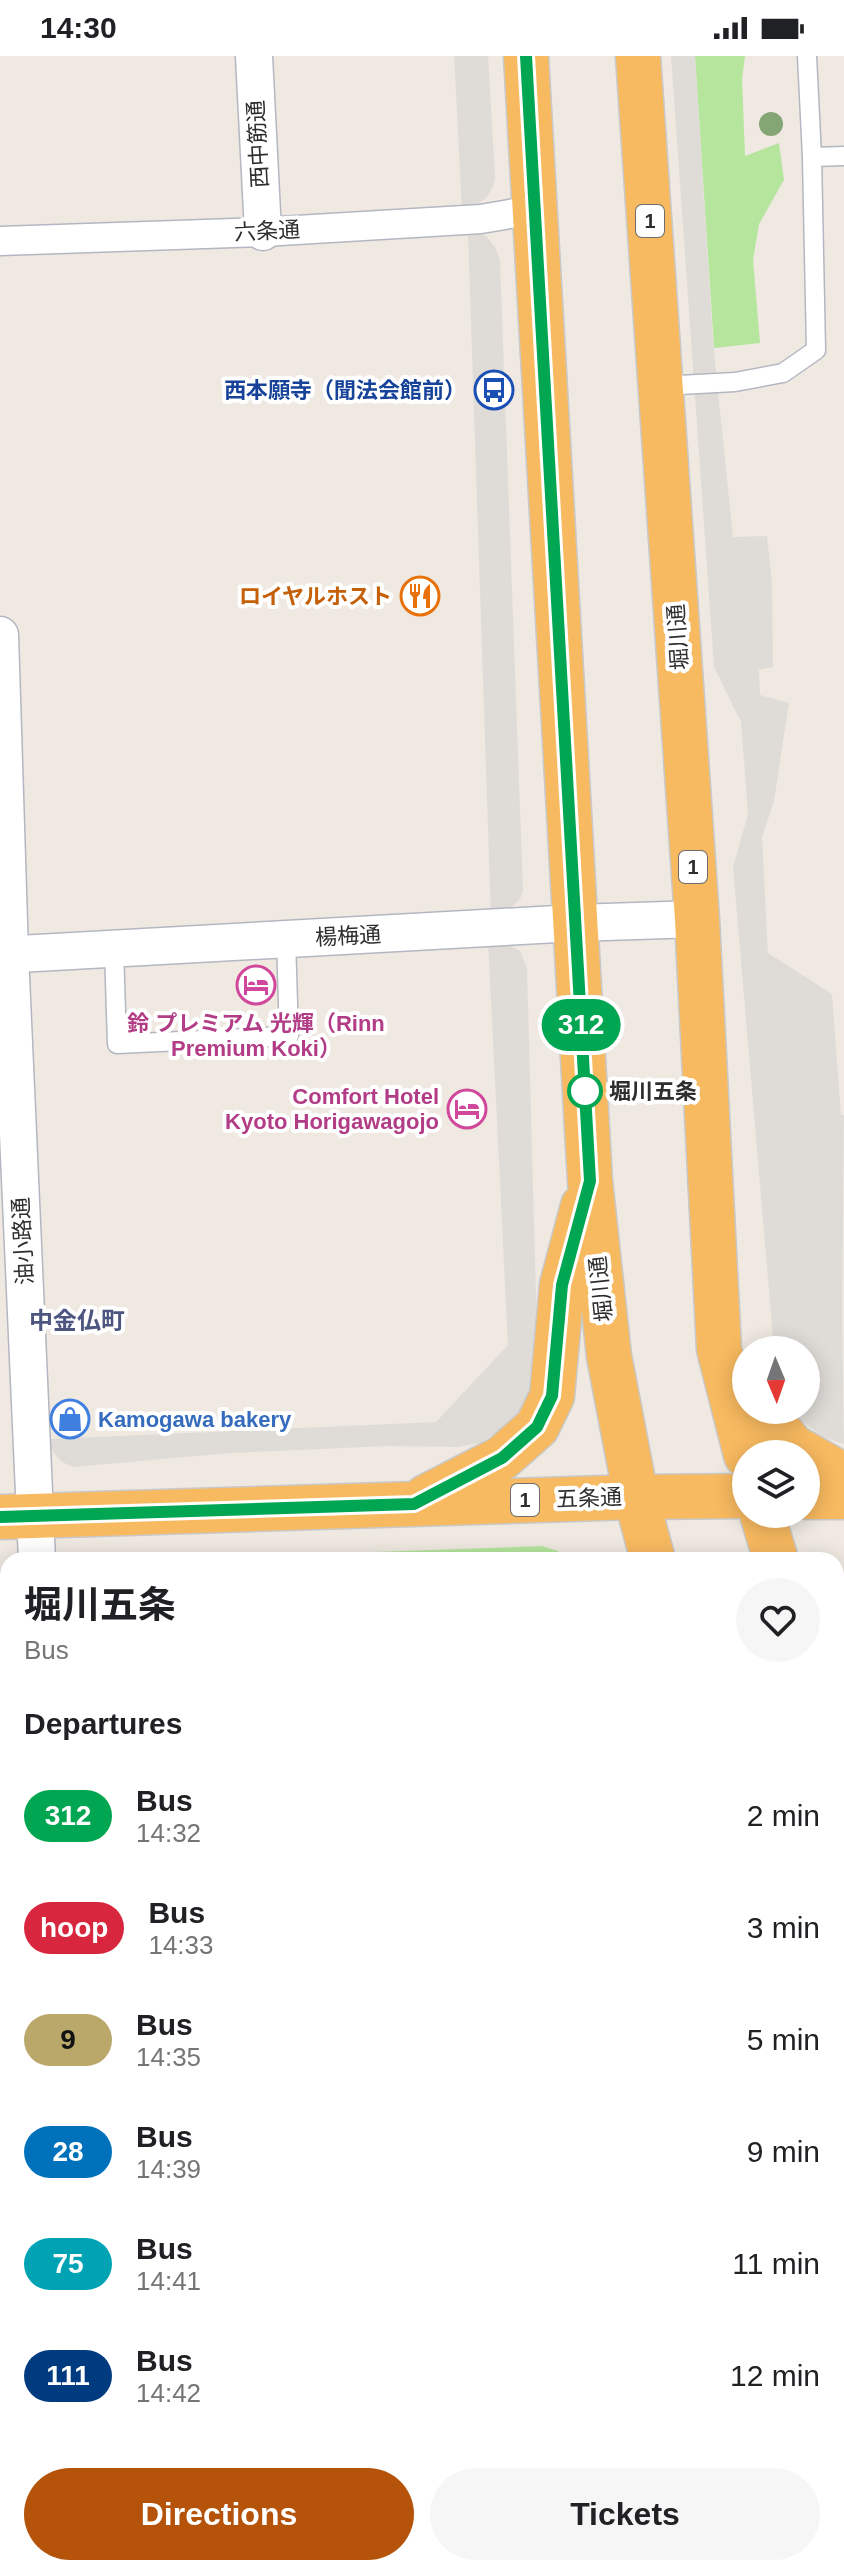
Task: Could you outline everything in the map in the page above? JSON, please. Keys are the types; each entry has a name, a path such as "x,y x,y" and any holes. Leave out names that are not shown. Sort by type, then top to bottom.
{"highway":[{"name":"堀川通","path":"526,56 590,1181 609,1356 636,1497 651,1552"},
{"name":"堀川通","path":"638,56 697,919 719,1349 742,1440"},
{"path":"414,1504 502,1458 537,1427 552,1396 562,1285 590,1181"},
{"path":"719,1349 732,1368"},
{"path":"774,1424 787,1440"},
{"path":"820,1462 844,1476"},
{"name":"五条通","path":"18,1516 732,1496"},
{"path":"820,1497 844,1497"},
{"path":"766,1528 774,1552"}],"street":[{"name":"西中筋通","path":"254,56 263,232"},
{"name":"六条通","path":"0,241 263,232 481,219 533,210"},
{"name":"油小路通","path":"0,635 18,1516 34,1552"},
{"name":"楊梅通","path":"5,954 697,919"}],"lane":[{"path":"661,386 735,382 783,373 816,350 807,56"},
{"path":"812,157 844,156"},
{"path":"114,949 117,1044 289,1036 286,939"}],"green space":[{"path":"695,56 745,56 742,79 745,156 779,143 784,180 759,224 753,260 760,343 714,348"},
{"path":"542,1546 558,1552 372,1552"}],"shaded area":[{"path":"454,56 488,56 495,178 486,198 473,208 462,211"},
{"path":"671,56 695,56 713,342 733,537 767,536 772,583 773,667 759,670 760,695 789,703 774,801 762,837 768,953 832,994 841,1115 844,1115 844,1444 823,1437 806,1424 820,1424 820,1336 773,1336 733,867 748,814 741,722 714,667"},
{"path":"468,233 486,236 500,260 523,891 520,899 507,912 491,919"},
{"path":"488,941 508,944 520,951 527,968 538,1368 529,1398 518,1414 504,1428 479,1443 458,1447 388,1446 231,1453 73,1467 62,1462 52,1451 50,1439 436,1422 508,1345"}],"bus line":[{"name":"312","path":"0,1517 414,1504 502,1458 537,1427 552,1396 562,1285 590,1181 526,56"}],"place":[{"name":"西本願寺（聞法会館前）","path":"494,390"},
{"name":"ロイヤルホスト","path":"420,596"},
{"name":"鈴 プレミアム 光輝（Rinn Premium Koki）","path":"256,985"},
{"name":"堀川五条","path":"585,1091"},
{"name":"Comfort Hotel Kyoto Horigawagojo","path":"467,1109"},
{"name":"Kamogawa bakery","path":"70,1419"}],"district":[{"name":"中金仏町","path":"77,1320"}]}
